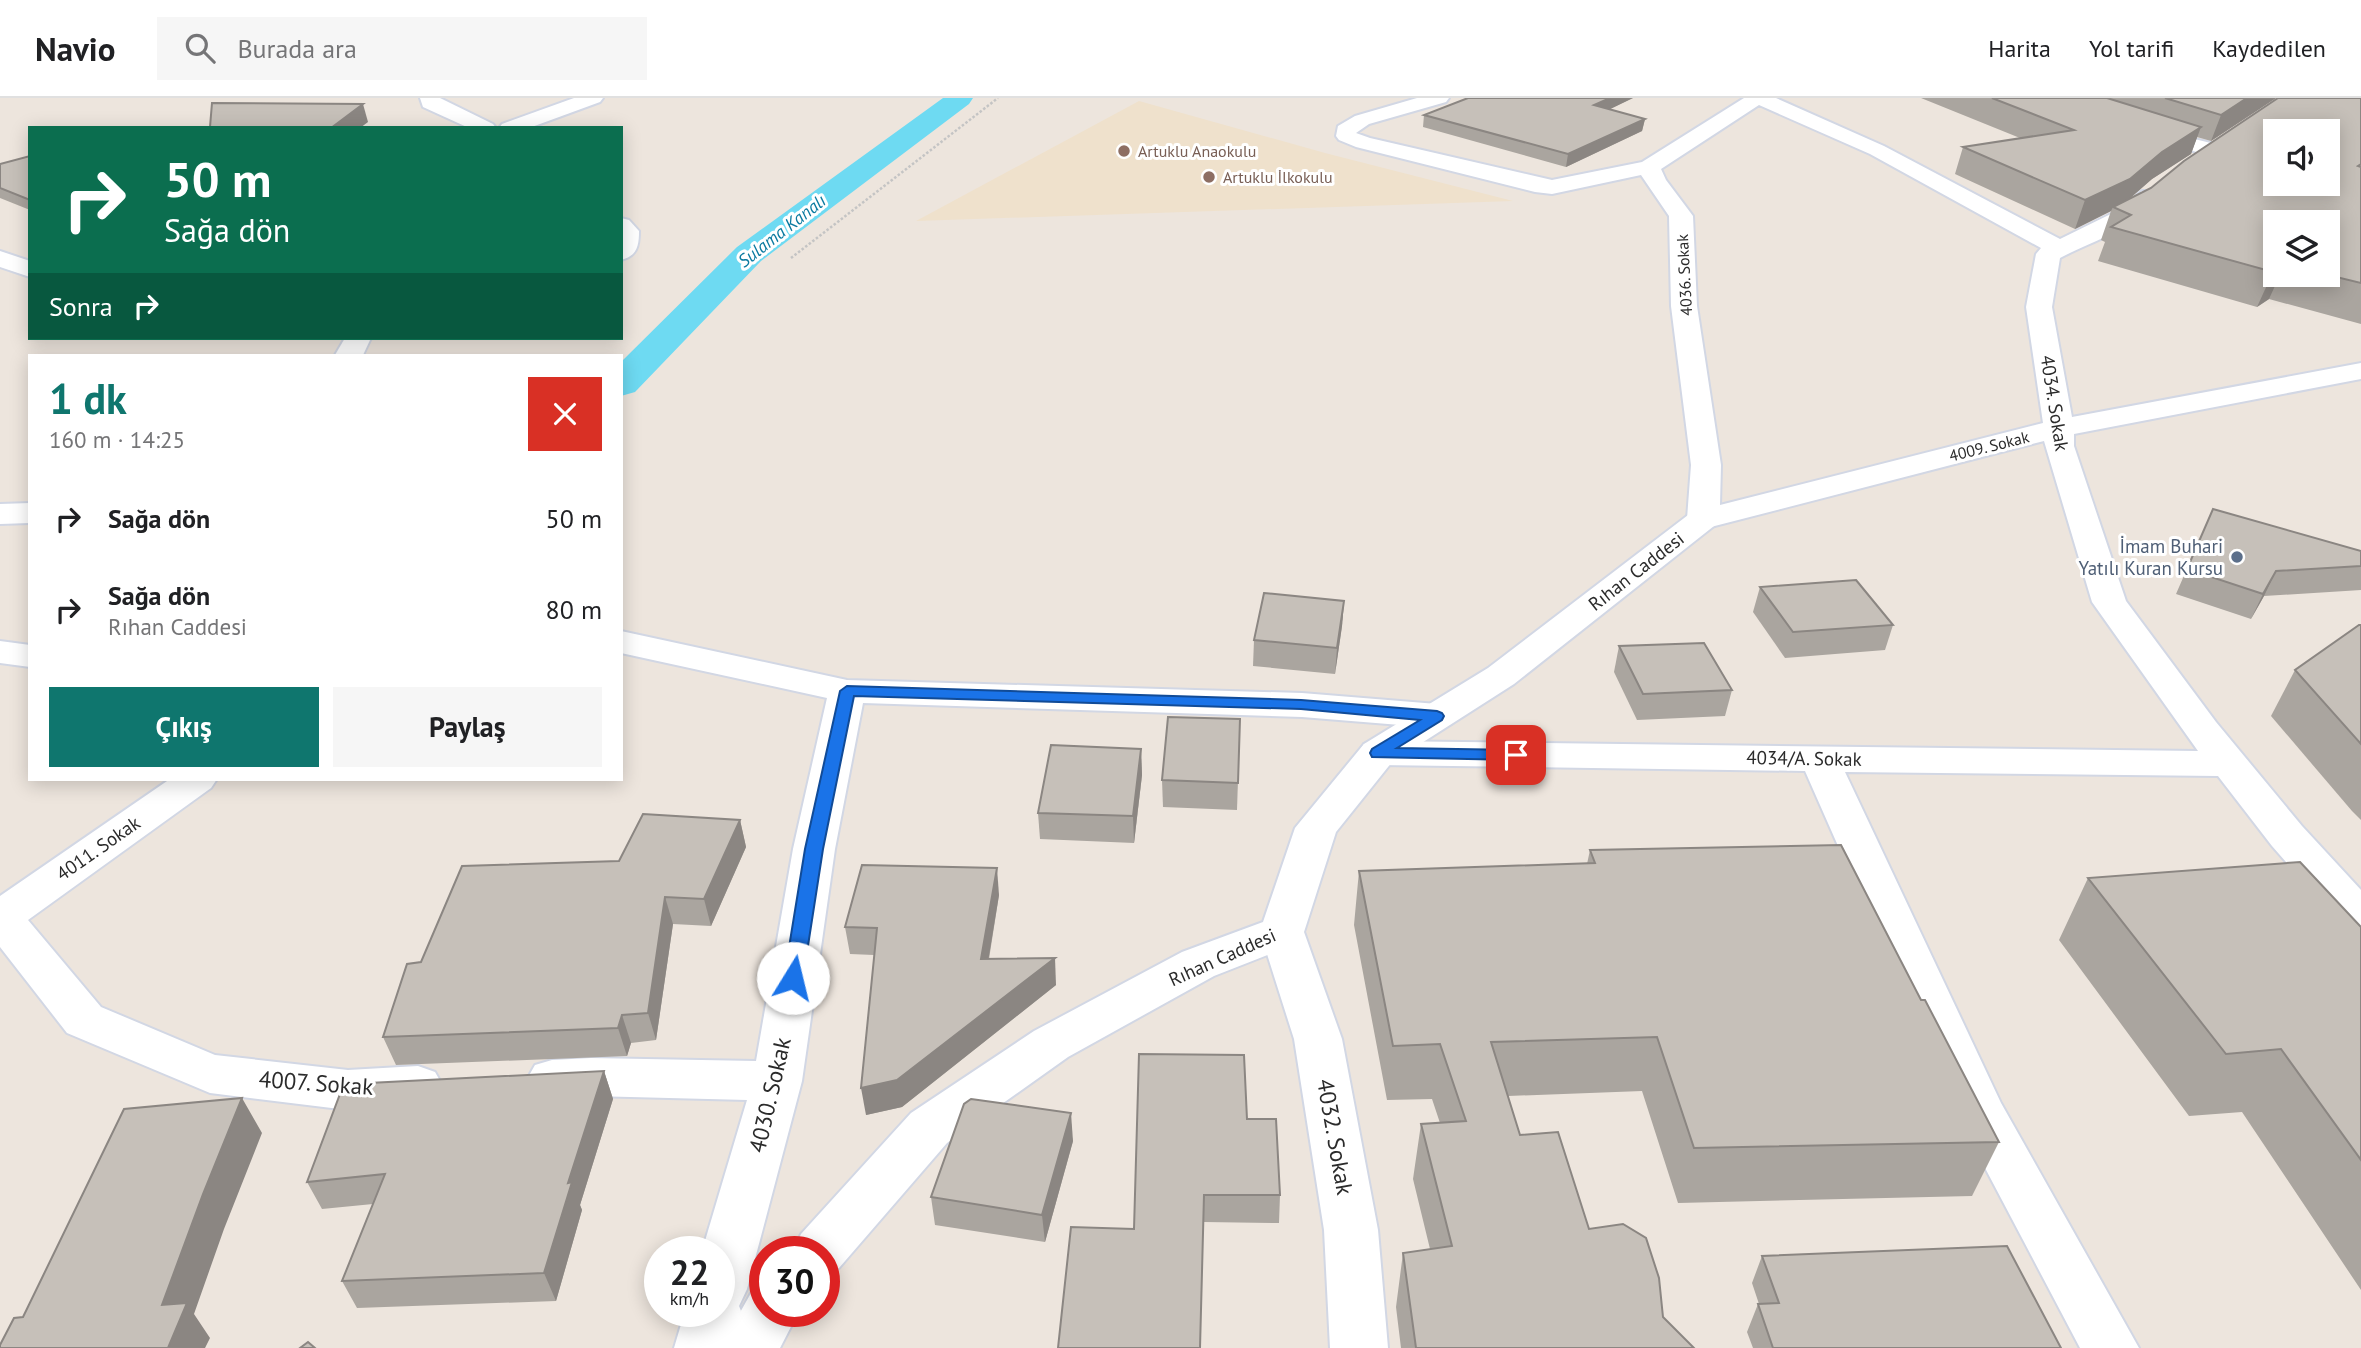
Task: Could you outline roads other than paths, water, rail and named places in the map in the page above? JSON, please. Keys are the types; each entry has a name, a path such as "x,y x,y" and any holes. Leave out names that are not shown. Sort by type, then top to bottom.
{"street":[{"path":"430,98 430,103 482,126"},
{"path":"515,126 593,98"},
{"path":"1439,98 1362,120 1345,130 1346,136 1363,143 1535,185 1566,186 1649,167 1758,98 1877,150 2059,247 2129,215 2178,176 2226,144 2163,137 2047,98"},
{"name":"4036. Sokak","path":"1649,167 1654,181 1681,216 1684,306 1706,465 1703,519"},
{"path":"623,227 627,231 627,247 623,251"},
{"name":"4034. Sokak","path":"2059,247 2049,254 2039,307 2059,428 2059,446 2109,601 2287,836 2361,918"},
{"path":"0,258 28,269"},
{"name":"4009. Sokak","path":"1703,519 2059,428 2361,371"},
{"path":"0,514 28,513"},
{"name":"Rıhan Caddesi","path":"833,1236 929,1128 1028,1059 1198,964 1282,932 1316,828 1378,753 1501,676 1703,519"},
{"path":"623,642 847,691 1301,705 1437,716"},
{"path":"0,652 28,656"},
{"name":"4030. Sokak","path":"734,1236 777,1081 814,849 847,691"},
{"name":"4034/A. Sokak","path":"1378,753 2230,764"},
{"path":"1819,758 1980,1111 2110,1348"},
{"name":"4011. Sokak","path":"0,917 194,781"},
{"name":"4007. Sokak","path":"0,917 84,1020 210,1074 348,1090 456,1084"},
{"name":"4032. Sokak","path":"1282,932 1318,1038 1351,1230 1359,1348"},
{"path":"510,1081 591,1077 777,1081"},
{"path":"703,1348 709,1327"},
{"path":"749,1348 761,1327"}],"waterway":[{"name":"Sulama Kanalı","path":"623,382 749,254 960,98"}],"place":[{"name":"Artuklu Anaokulu","path":"1124,151"},
{"name":"Artuklu İlkokulu","path":"1209,177"},
{"name":"İmam Buhari Yatılı Kuran Kursu","path":"2237,557"}]}
